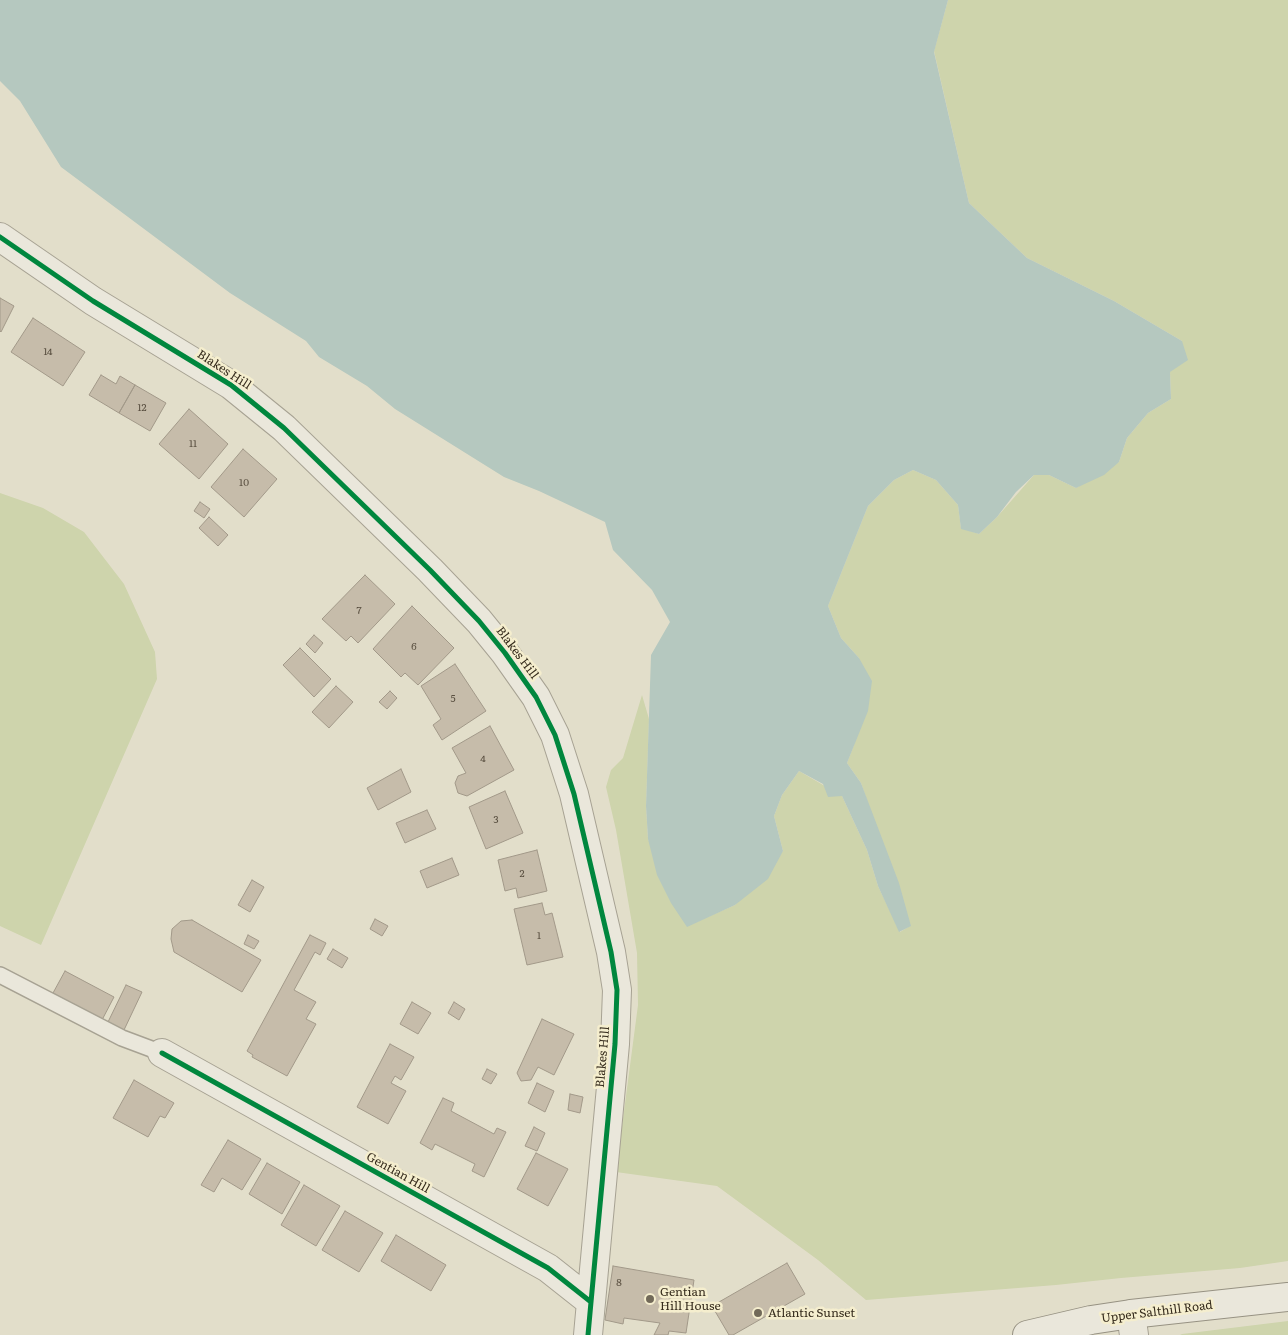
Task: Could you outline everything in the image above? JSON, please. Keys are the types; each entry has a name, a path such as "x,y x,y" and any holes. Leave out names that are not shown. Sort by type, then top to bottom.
{"street":[{"name":"Blakes Hill","path":"0,237 93,301 232,385 284,428 430,570 479,621 519,672 546,714 555,735 574,794 611,952 616,990 615,1044 591,1302"},
{"name":"Gentian Hill","path":"162,1053 548,1268 591,1302"},
{"name":"Upper Salthill Road","path":"1028,1335 1091,1320 1132,1325 1288,1297"},
{"path":"588,1335 591,1302"}],"lane":[{"path":"0,975 122,1038 162,1053"}],"green space":[{"path":"948,0 1288,0 1288,1261 1240,1268 866,1300 818,1260 717,1186 616,1172 638,1005 637,953 616,830 606,787 611,770 623,758 642,695 649,719 646,806 648,839 687,926 735,905 783,851 774,816 782,795 799,771 842,796 867,850 878,886 900,932 910,926 861,783 847,763 854,745 859,658 841,638 828,606 868,506 894,480 913,470 936,480 958,505 961,528 979,534 997,517 1034,475 1049,475 1076,488 1119,462 1127,438 1148,413 1171,399 1170,372 1182,341 1114,301 1027,258 969,203 934,51"},
{"path":"0,493 43,508 84,532 124,584 155,652 157,679 41,945 0,926"},
{"path":"1288,1321 1288,1335 1180,1335 1182,1334"}],"shaded area":[{"path":"0,0 948,0 934,52 969,203 1027,258 1114,301 1182,341 1188,360 1170,372 1171,399 1148,413 1127,438 1119,462 1104,475 1076,488 1049,475 1034,475 1016,492 997,517 979,534 961,529 958,505 936,480 913,470 894,480 868,506 828,606 841,638 859,658 872,681 868,711 847,763 861,783 899,883 911,926 899,932 878,886 867,850 842,796 828,797 823,784 799,771 782,795 774,816 783,851 768,879 735,905 687,927 671,903 657,875 648,839 646,806 651,655 670,622 652,590 613,550 605,522 504,477 395,409 367,386 319,357 306,341 230,293 61,167 20,101 0,81"}],"building":[{"path":"0,298 14,306 1,332 0,331"},
{"path":"33,318 85,352 63,386 11,352"},
{"path":"101,375 116,384 120,376 135,385 119,413 89,395"},
{"path":"135,385 166,403 150,431 119,413"},
{"path":"189,409 228,444 199,479 159,444"},
{"path":"243,449 277,479 244,517 211,487"},
{"path":"200,502 210,509 204,518 194,511"},
{"path":"209,517 228,535 218,546 199,528"},
{"path":"365,575 395,604 358,643 351,636 346,641 322,619"},
{"path":"412,606 454,648 418,685 405,673 401,677 373,649"},
{"path":"314,635 323,643 315,653 306,644"},
{"path":"300,648 331,679 314,697 283,665"},
{"path":"455,664 486,711 442,740 433,725 441,719 421,686"},
{"path":"336,686 353,702 329,728 312,712"},
{"path":"390,691 397,698 387,709 379,702"},
{"path":"490,726 514,770 467,796 458,793 455,783 458,776 466,773 452,748"},
{"path":"401,769 411,792 378,810 367,788"},
{"path":"505,791 523,833 486,849 469,807"},
{"path":"427,810 436,829 405,843 396,823"},
{"path":"537,850 547,891 518,898 516,888 505,891 498,860"},
{"path":"452,858 459,875 427,888 420,871"},
{"path":"252,880 264,887 250,912 238,905"},
{"path":"542,903 545,915 552,913 563,957 527,965 514,909"},
{"path":"375,919 388,926 382,936 370,929"},
{"path":"192,920 261,960 242,992 174,952 171,939 172,929 181,921"},
{"path":"248,935 259,941 254,949 244,944"},
{"path":"310,935 326,943 320,955 315,952 294,990 316,1002 306,1019 316,1024 287,1076 252,1057 253,1055 247,1051"},
{"path":"333,949 348,958 342,968 327,959"},
{"path":"65,971 114,997 102,1020 53,993"},
{"path":"126,985 142,992 124,1030 108,1022"},
{"path":"412,1002 431,1013 418,1034 400,1024"},
{"path":"454,1002 465,1009 459,1020 448,1013"},
{"path":"542,1019 574,1034 554,1075 538,1067 531,1080 521,1081 517,1073"},
{"path":"390,1044 414,1057 401,1080 395,1076 391,1083 406,1091 388,1124 357,1107"},
{"path":"487,1069 497,1074 491,1084 482,1079"},
{"path":"134,1080 174,1103 165,1118 160,1116 148,1137 113,1118"},
{"path":"537,1083 554,1091 545,1112 528,1103"},
{"path":"570,1094 583,1097 580,1113 568,1110"},
{"path":"443,1098 454,1103 451,1111 494,1134 497,1128 506,1132 484,1177 472,1171 475,1164 435,1144 432,1150 420,1143"},
{"path":"534,1127 545,1133 537,1151 525,1146"},
{"path":"228,1140 261,1159 242,1190 222,1178 214,1192 201,1185"},
{"path":"536,1153 568,1169 548,1206 517,1189"},
{"path":"267,1163 300,1182 282,1214 249,1194"},
{"path":"304,1185 340,1206 316,1246 281,1225"},
{"path":"345,1211 383,1233 359,1272 322,1250"},
{"path":"396,1235 446,1265 431,1291 381,1261"},
{"path":"787,1263 805,1294 733,1335 729,1335 712,1306"},
{"name":"Gentian Hill House","path":"613,1266 694,1280 686,1333 669,1331 668,1335 654,1335 660,1323 624,1318 623,1324 605,1320"}],"cycle path":[{"path":"0,237 93,301 231,385 284,428 430,570 479,621 505,653 536,697 555,735 574,794 611,952 617,990 615,1044 591,1302"},
{"path":"162,1053 548,1268 591,1302 588,1335"}],"place":[{"name":"Gentian Hill House","path":"650,1299"},
{"name":"Atlantic Sunset","path":"758,1313"}]}
